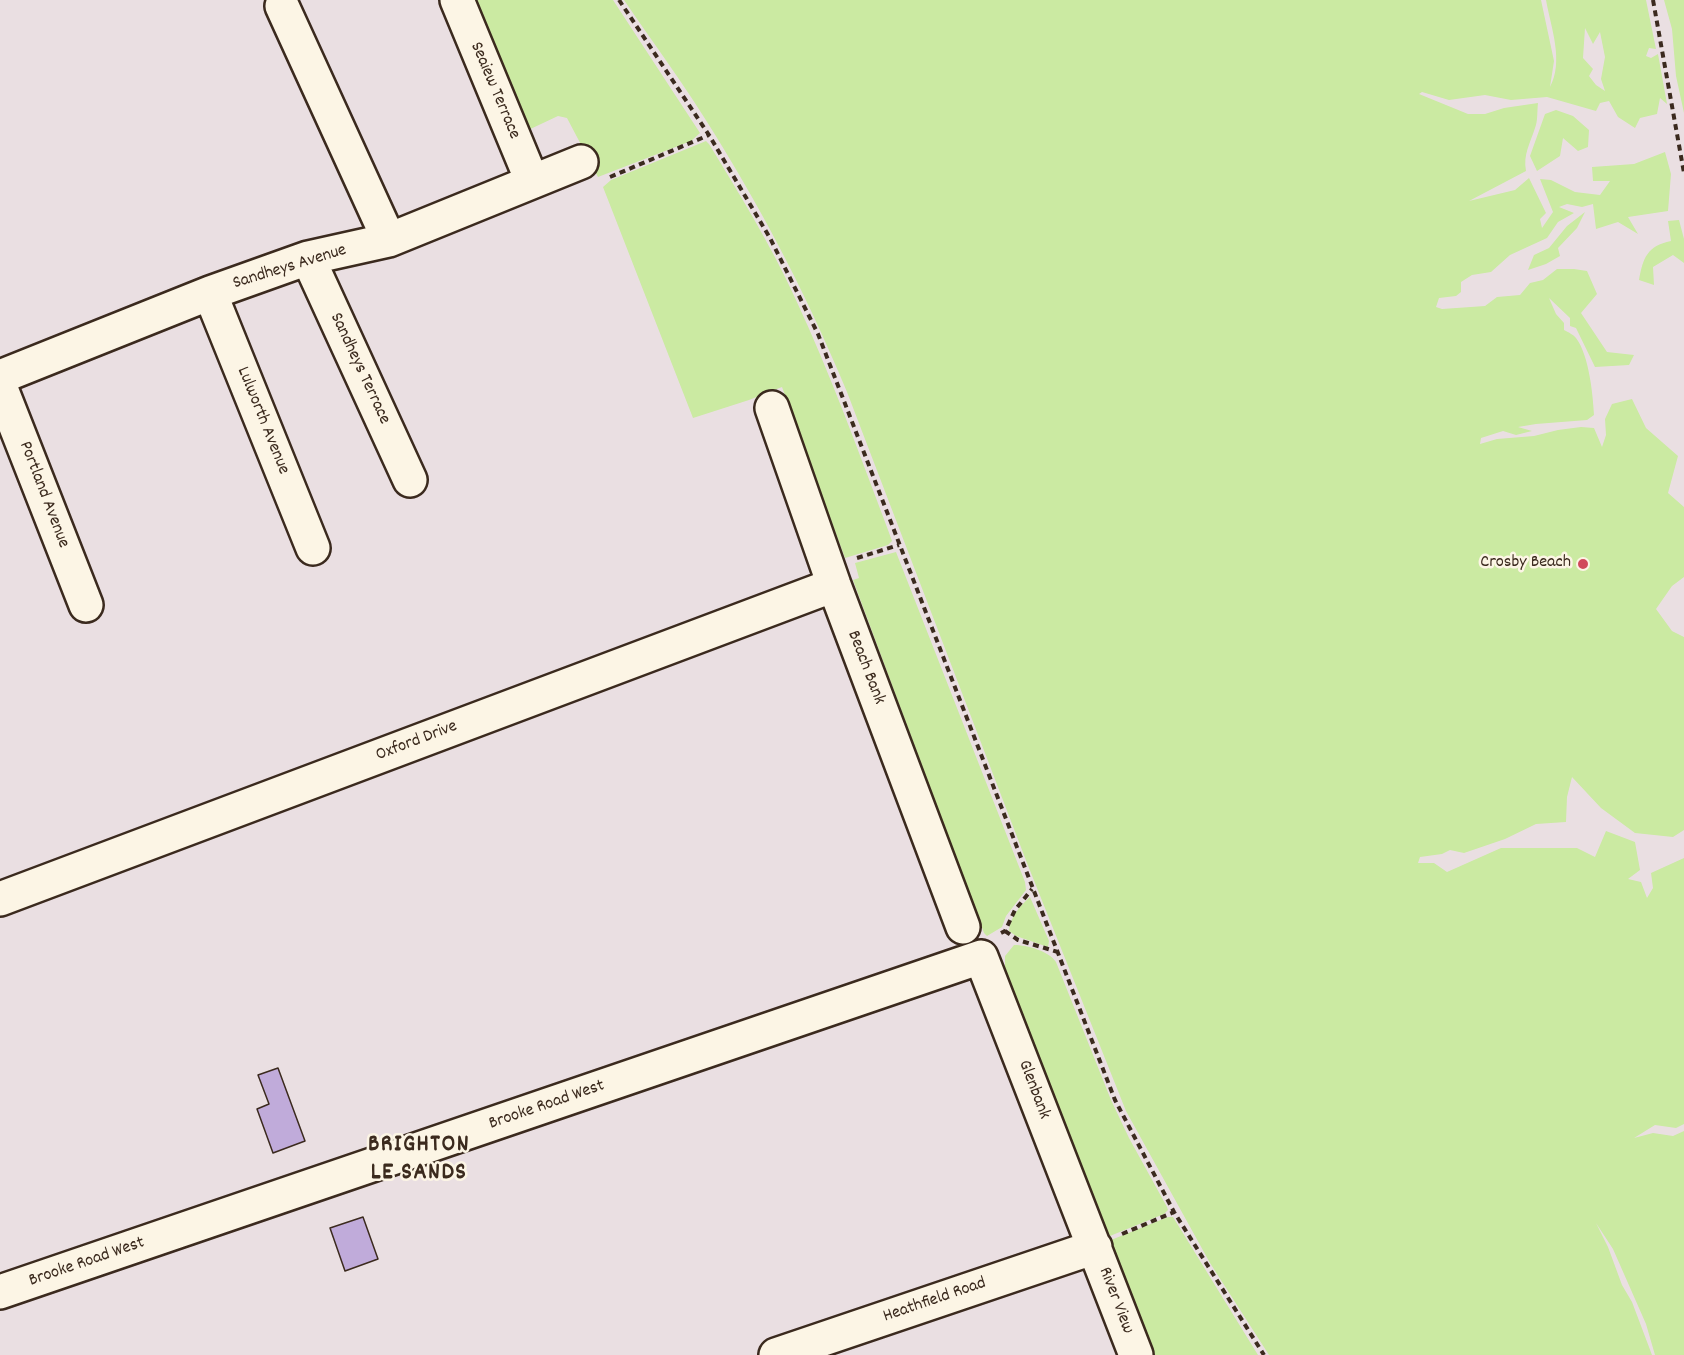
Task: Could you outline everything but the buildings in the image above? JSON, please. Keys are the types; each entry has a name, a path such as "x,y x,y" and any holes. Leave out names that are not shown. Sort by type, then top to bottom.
{"street":[{"name":"Seaiew Terrace","path":"457,0 532,181"},
{"path":"282,6 388,240"},
{"name":"Sandheys Avenue","path":"0,376 210,293 308,258 388,240 580,162"},
{"name":"Sandheys Terrace","path":"308,258 410,480"},
{"name":"Lulworth Avenue","path":"210,293 313,548"},
{"name":"Portland Avenue","path":"0,386 86,604"},
{"name":"Beach Bank","path":"772,408 834,585 963,927"},
{"name":"Oxford Drive","path":"0,899 834,585"},
{"name":"Glenbank","path":"970,961 1095,1247"},
{"name":"Brooke Road West","path":"0,1293 970,961"},
{"name":"Heathfield Road","path":"776,1355 1095,1247"},
{"name":"River View","path":"1095,1247 1102,1271 1136,1355"}],"path":[{"path":"619,0 709,135 770,238 818,334 1115,1100 1174,1212 1264,1355"},
{"path":"1653,0 1684,173"},
{"path":"580,162 589,186 709,135"},
{"path":"970,961 989,939 1005,931 1015,910 1032,888"},
{"path":"1005,931 1017,940 1058,952"},
{"path":"1095,1247 1174,1212"}],"green space":[{"path":"468,0 613,0 700,133 691,141 598,177 567,118 558,116 524,132"},
{"path":"624,0 1541,0 1554,61 1550,87 1554,77 1556,55 1546,0 1646,0 1656,49 1649,48 1646,56 1651,58 1658,54 1667,104 1660,98 1657,114 1640,118 1635,128 1618,117 1609,101 1600,103 1596,111 1547,97 1511,100 1485,95 1449,100 1422,92 1419,94 1468,114 1485,114 1504,108 1538,103 1536,125 1526,154 1526,171 1469,201 1515,190 1529,178 1546,213 1540,219 1542,228 1553,212 1540,179 1551,180 1575,192 1600,195 1610,181 1593,181 1592,167 1634,164 1665,152 1671,174 1668,211 1628,217 1638,234 1618,222 1596,229 1593,204 1582,207 1567,204 1559,207 1574,213 1558,222 1547,238 1510,255 1491,272 1472,275 1461,282 1461,292 1456,296 1439,298 1436,307 1442,309 1485,306 1497,297 1520,295 1530,283 1543,280 1557,269 1587,271 1597,294 1581,313 1607,352 1634,355 1629,365 1595,367 1576,328 1570,326 1570,318 1549,298 1556,314 1564,323 1564,330 1575,337 1584,354 1594,415 1587,420 1518,427 1532,431 1516,435 1503,431 1481,438 1480,444 1497,439 1534,436 1581,427 1594,428 1602,447 1606,435 1605,419 1612,404 1632,399 1646,428 1678,456 1668,493 1684,507 1684,577 1672,586 1656,609 1672,631 1684,637 1684,830 1673,837 1635,833 1601,808 1572,777 1567,797 1566,822 1536,824 1505,839 1464,853 1450,850 1442,854 1420,857 1418,863 1434,863 1447,872 1501,848 1577,848 1595,857 1606,831 1635,842 1640,870 1628,879 1641,882 1647,898 1653,888 1651,873 1684,858 1684,1124 1676,1128 1655,1125 1634,1138 1653,1133 1673,1136 1684,1131 1684,1355 1655,1355 1646,1324 1613,1249 1596,1223 1622,1285 1632,1302 1652,1355 1269,1355 1210,1263 1126,1111 1027,863 847,392 818,325 786,260 733,164 692,99","holes":["1585,28 1593,44 1600,32 1605,57 1601,79 1605,91 1589,76 1593,69 1583,58"]},
{"path":"1664,0 1684,0 1684,113 1676,76 1672,29"},
{"path":"1556,110 1573,116 1589,130 1588,147 1578,151 1563,138 1560,156 1537,171 1530,156 1545,114"},
{"path":"706,141 766,240 809,328 888,530 892,541 888,545 845,558 782,387 693,418 603,187 611,180"},
{"path":"1585,212 1577,228 1558,248 1560,256 1528,270 1534,255 1549,248 1567,226"},
{"path":"1679,220 1684,239 1684,263 1673,255 1653,267 1654,285 1639,280 1642,265 1651,250 1671,241 1668,221"},
{"path":"896,552 1025,882 1026,890 1006,916 1002,927 987,936 853,580 859,578 855,563"},
{"path":"1030,897 1049,941 1048,947 1016,936 1009,931 1016,912"},
{"path":"1014,945 1037,949 1056,962 1111,1100 1167,1207 1168,1210 1164,1214 1105,1238 1001,970 1005,969 1005,956"},
{"path":"1173,1217 1258,1355 1147,1355 1106,1242"}],"place":[{"name":"Crosby Beach","path":"1583,564"}],"district":[{"name":"BRIGHTON LE SANDS","path":"419,1161"}]}
